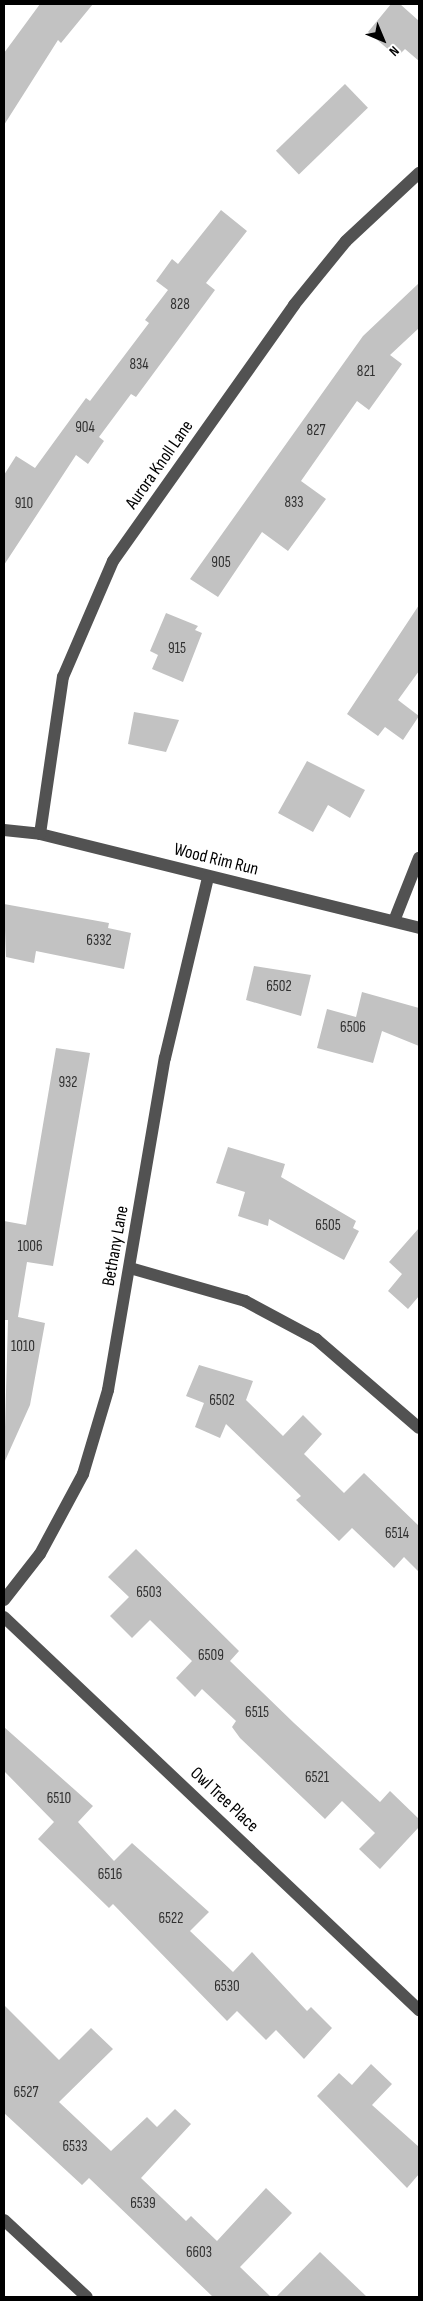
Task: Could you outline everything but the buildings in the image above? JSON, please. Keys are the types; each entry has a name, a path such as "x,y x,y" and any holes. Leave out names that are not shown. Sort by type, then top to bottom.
{"street":[{"name":"Aurora Knoll Lane","path":"40,834 63,677 113,561 294,305 346,241 419,173"},
{"name":"Wood Rim Run","path":"4,830 40,834 419,928"},
{"path":"394,921 419,858"},
{"name":"Bethany Lane","path":"4,1600 40,1554 83,1474 108,1390 165,1058 208,877"},
{"path":"130,1268 245,1301 316,1339 419,1428"},
{"name":"Owl Tree Place","path":"4,1616 419,2010"},
{"path":"4,2220 87,2297"}]}
